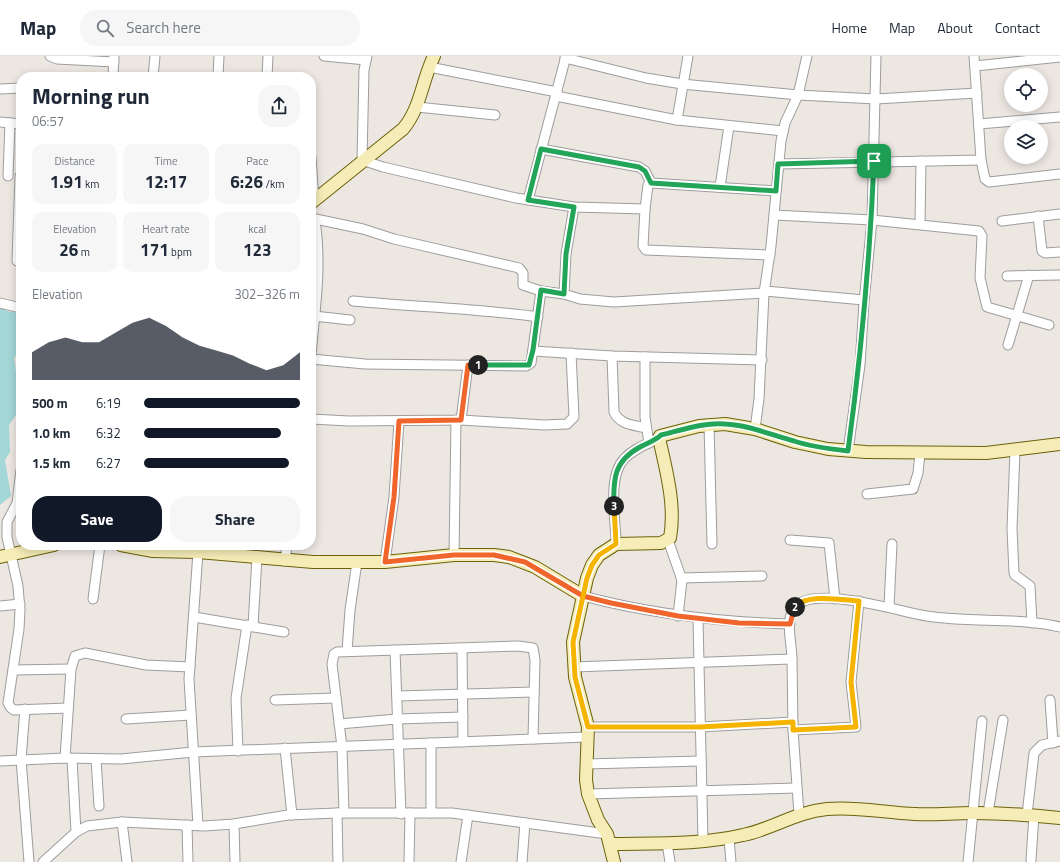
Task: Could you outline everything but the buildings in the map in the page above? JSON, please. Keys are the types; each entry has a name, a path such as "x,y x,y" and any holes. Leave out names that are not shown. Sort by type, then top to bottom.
{"street":[{"path":"50,56 57,59 114,59 113,72"},
{"path":"153,72 155,56"},
{"path":"218,72 220,56"},
{"path":"266,72 268,56"},
{"path":"324,56 366,58 362,160"},
{"path":"677,120 688,56"},
{"path":"755,429 762,360 764,292 770,255 778,164 783,131 798,95 807,56"},
{"path":"848,451 860,365 864,300 872,220 876,56"},
{"path":"974,56 981,160 985,179 989,182 1060,174"},
{"path":"528,200 565,57 646,78 682,84 798,95 876,99 977,93"},
{"path":"975,66 1060,57"},
{"path":"316,199 362,160 403,129 416,107 431,61 556,94 677,120 783,131"},
{"path":"0,89 16,88"},
{"path":"416,107 495,114"},
{"path":"979,124 1060,117"},
{"path":"0,122 16,124"},
{"path":"10,123 4,175 16,176"},
{"path":"720,187 729,126"},
{"path":"541,149 639,167 645,171 651,183"},
{"path":"362,160 435,180 528,200 574,207 645,209"},
{"path":"778,164 981,160"},
{"path":"920,224 921,161"},
{"path":"651,183 776,191"},
{"path":"651,183 648,185 645,209 643,246 646,250 770,255"},
{"path":"564,294 566,254 574,207"},
{"path":"774,214 920,224 981,232 980,278 986,306 1049,325"},
{"path":"1002,221 1060,214"},
{"path":"1038,216 1042,251 1045,253 1060,252"},
{"path":"316,220 363,229 394,239 519,268 523,272 523,285 580,299 614,302 764,292 864,300"},
{"path":"316,232 319,244 316,287"},
{"path":"1008,345 1028,275"},
{"path":"1007,276 1060,275"},
{"path":"316,359 365,364 526,366 531,363 541,290"},
{"path":"354,301 411,307 502,312 538,317"},
{"path":"0,303 16,305"},
{"path":"316,316 350,320"},
{"path":"533,350 612,356 762,360"},
{"path":"316,419 399,421 459,420 544,425 567,424 574,417 571,353"},
{"path":"612,356 614,412 618,419 624,423 646,428"},
{"path":"644,357 646,428 654,441 670,492 672,523 668,540 681,578 678,616"},
{"path":"454,555 459,420 468,365"},
{"path":"385,562 394,497 399,421"},
{"path":"710,424 712,544"},
{"path":"616,544 615,476 618,466 624,458 654,441 661,435 710,424 725,424 755,429 795,442 828,449 848,451 986,453 1060,444"},
{"path":"1016,450 1012,529 1014,574 1030,586 1032,623"},
{"path":"867,494 913,489 918,474 920,453"},
{"path":"16,505 7,522 5,556 20,604 20,629 9,706 14,710 68,708"},
{"path":"614,862 608,839 598,820 588,794 586,764 588,732 574,668 573,642 583,596 592,565 599,555 616,544 661,542 668,540"},
{"path":"790,540 830,543 835,599"},
{"path":"889,607 892,544"},
{"path":"5,556 32,550"},
{"path":"93,598 99,550"},
{"path":"148,550 198,552 285,561 357,562 385,562 454,555 481,554 514,559 535,567 583,596 611,603 698,619 739,623 790,624"},
{"path":"285,561 286,550"},
{"path":"198,552 190,667 191,715 198,826"},
{"path":"238,751 236,698 250,626 257,557"},
{"path":"347,651 350,610 357,562"},
{"path":"681,578 762,576"},
{"path":"799,814 796,788 793,726 790,624 793,611 799,604 824,598 859,601 929,616 1032,623 1060,627"},
{"path":"0,761 21,759 121,759 193,752 533,739 588,732 700,727 856,727 851,682 859,601"},
{"path":"0,606 20,604"},
{"path":"194,618 284,632"},
{"path":"698,619 703,841"},
{"path":"338,862 341,813 342,747 333,657 337,652 518,646 533,648 535,660 533,739"},
{"path":"462,648 463,742"},
{"path":"395,650 399,745 409,862"},
{"path":"76,832 68,759 68,708 71,669 75,656 85,653 146,665 190,667"},
{"path":"574,668 792,659"},
{"path":"13,670 71,669"},
{"path":"397,696 534,692"},
{"path":"275,700 336,698"},
{"path":"1031,860 1030,815 1034,753 1039,747 1056,742 1050,700"},
{"path":"25,709 21,759 29,862"},
{"path":"126,719 191,715"},
{"path":"339,724 398,718 463,717"},
{"path":"988,814 1003,720"},
{"path":"968,862 982,721"},
{"path":"430,813 431,743"},
{"path":"285,748 292,815"},
{"path":"96,759 99,806"},
{"path":"586,764 701,760"},
{"path":"588,794 701,792 796,788"},
{"path":"43,862 76,832 91,825 122,822 198,826 234,824 292,815 341,813 430,813 468,815 525,823 608,839 667,843 729,838 759,831 799,814 828,809 916,814 972,813 1030,815 1060,818"},
{"path":"461,862 468,815"},
{"path":"122,822 127,862"},
{"path":"522,862 525,823"},
{"path":"234,824 235,862"},
{"path":"187,825 188,862"},
{"path":"729,838 731,862"},
{"path":"667,843 670,862"}],"water":[{"path":"0,308 10,312 16,311 16,355 14,358 16,372 16,415 9,425 10,452 5,460 11,496 0,505"}],"route":[{"path":"874,161 778,164 776,191 651,183 645,171 639,167 541,149 528,200 574,207 566,254 564,294 541,290 531,363 526,366 468,365 461,420 399,421 394,497 385,562 454,555 481,554 509,557 535,567 583,596 678,616 739,623 790,624 793,611 796,606 803,602 824,598 859,601 851,682 852,700 857,724 855,728 793,730 793,722 700,727 588,727 575,677 573,642 583,596 587,578 592,565 599,555 616,544 614,497 615,476 618,466 624,458 661,435 710,424 725,424 755,429 795,442 828,449 848,451 860,365 864,302 872,220 874,161"}]}
